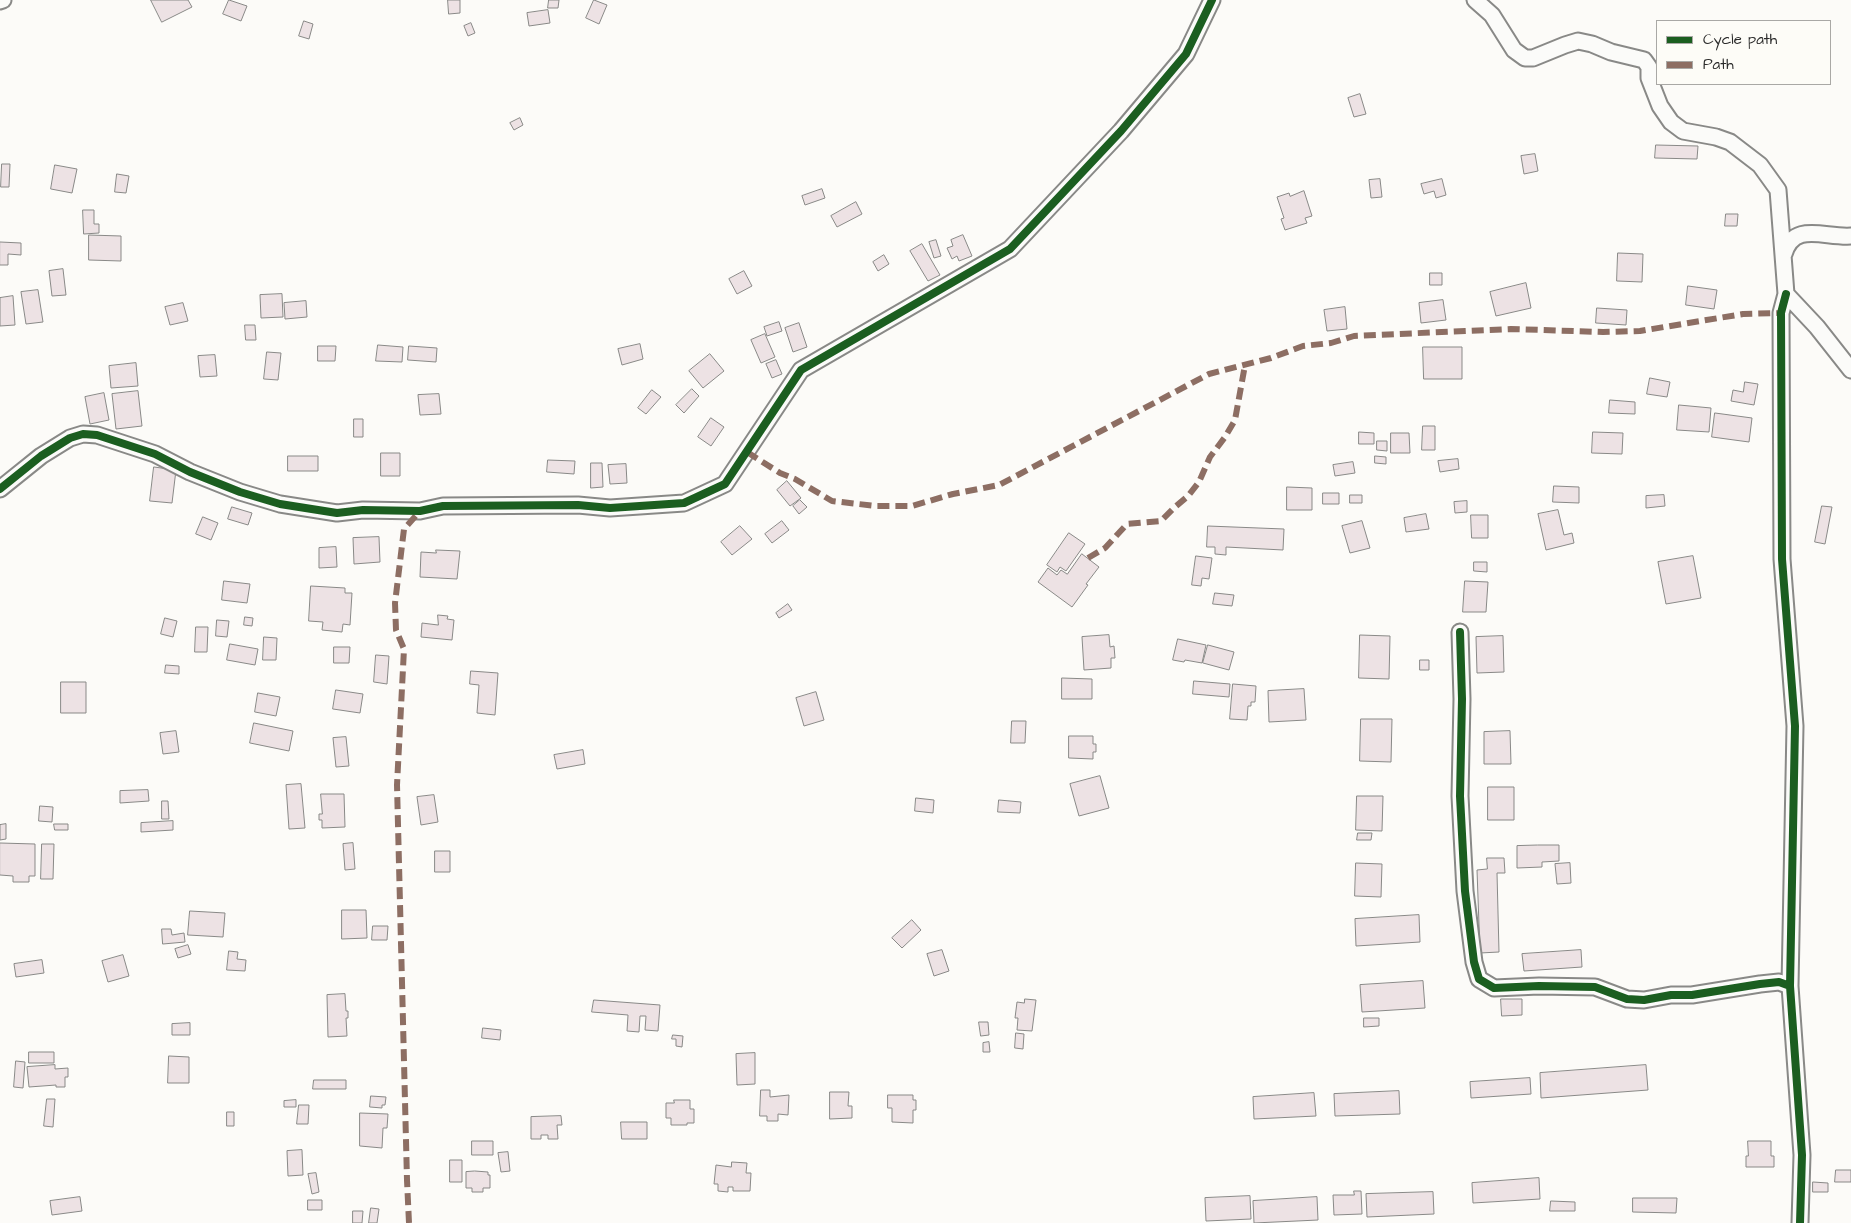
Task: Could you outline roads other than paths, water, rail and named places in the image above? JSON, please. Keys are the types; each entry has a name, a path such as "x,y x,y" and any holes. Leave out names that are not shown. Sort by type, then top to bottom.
{"street":[{"path":"0,489 41,456 70,438 84,434 97,435 155,454 190,472 240,492 280,504 337,513 363,510 420,511 443,506 578,504 610,508 684,503 726,484 801,370 1010,249 1121,131 1186,54 1212,0"},
{"path":"1475,0 1492,15 1514,50 1525,58 1533,58 1578,41 1644,60 1649,67 1649,78 1660,106 1671,122 1684,131 1730,142 1760,165 1778,190 1781,206 1782,258 1786,294 1781,313 1782,559 1795,726 1790,986 1802,1155 1800,1223"},
{"path":"1782,258 1787,244 1795,235 1851,236"},
{"path":"1786,294 1817,327 1851,370"},
{"path":"1460,632 1462,698 1460,796 1465,890 1474,962 1479,979 1494,988 1539,986 1595,988 1627,999 1644,1000 1779,982 1790,986"}]}
